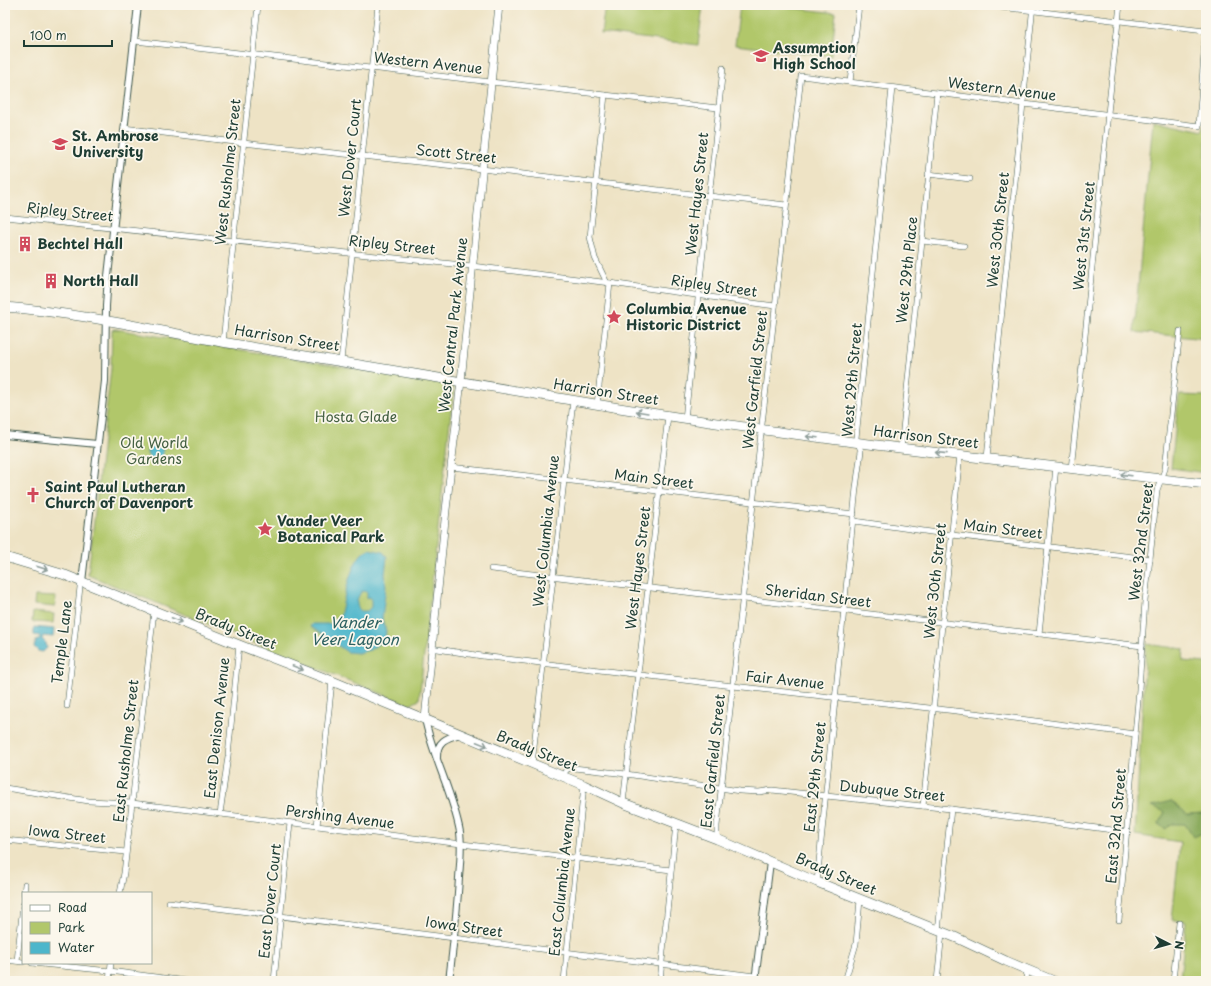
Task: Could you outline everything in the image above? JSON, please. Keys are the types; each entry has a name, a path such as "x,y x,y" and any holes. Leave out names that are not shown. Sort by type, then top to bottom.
{"highway":[{"name":"Harrison Street","path":"5,307 105,320 223,342 597,405 762,431 901,449 1206,484"},
{"name":"Brady Street","path":"5,557 65,575 332,681 584,785 623,803 940,932 1054,981"}],"main road":[{"name":"West Central Park Avenue","path":"425,719 500,5"}],"street":[{"path":"82,582 105,381 105,320 113,228 138,5"},
{"name":"West Rusholme Street","path":"223,342 258,5"},
{"name":"West Dover Court","path":"341,361 351,253 378,5"},
{"path":"850,82 859,5"},
{"path":"983,5 1205,31 1206,24"},
{"name":"West 30th Street","path":"987,458 1033,5"},
{"name":"West 31st Street","path":"1071,469 1100,200 1107,114 1120,5"},
{"name":"Western Avenue","path":"801,76 1199,126 1205,31"},
{"name":"Western Avenue","path":"135,41 718,108"},
{"name":"West Hayes Street","path":"685,419 723,68"},
{"name":"West Garfield Street","path":"733,686 801,76"},
{"name":"West 29th Street","path":"835,697 861,451 856,438 892,88"},
{"name":"West 29th Place","path":"901,449 937,93"},
{"path":"597,405 608,283 595,258 590,237 605,95"},
{"name":"Scott Street","path":"124,128 362,157 595,182 786,206"},
{"path":"928,174 970,179"},
{"name":"Ripley Street","path":"5,217 472,266 775,306"},
{"path":"922,241 964,246"},
{"name":"West 32nd Street","path":"1135,734 1145,601 1157,490 1164,469 1180,331"},
{"name":"West Columbia Avenue","path":"544,663 573,401"},
{"name":"West Hayes Street","path":"623,803 668,416"},
{"path":"5,435 97,444"},
{"name":"West 30th Street","path":"923,806 960,455"},
{"path":"1039,634 1056,467"},
{"name":"Main Street","path":"451,468 854,514"},
{"name":"Main Street","path":"854,521 1150,559"},
{"name":"Sheridan Street","path":"491,569 1142,646"},
{"name":"Temple Lane","path":"67,706 80,587 82,582"},
{"name":"East Rusholme Street","path":"120,892 124,873 154,611"},
{"name":"East Denison Avenue","path":"220,814 228,756 239,645"},
{"name":"Fair Avenue","path":"432,648 482,656 637,675 933,708 1135,734"},
{"path":"532,764 544,663"},
{"path":"317,826 332,681"},
{"name":"East Garfield Street","path":"717,840 733,686"},
{"name":"East 29th Street","path":"817,882 835,697"},
{"path":"425,719 428,733 454,807 461,844 449,981"},
{"path":"437,758 437,752 442,741 445,738 460,734"},
{"name":"East 32nd Street","path":"1119,920 1128,832 1135,734"},
{"name":"Dubuque Street","path":"563,777 565,770 571,768 759,792 772,790 951,809 1128,832"},
{"name":"East Columbia Avenue","path":"564,981 584,785"},
{"name":"Pershing Avenue","path":"5,788 89,801 132,803 672,870"},
{"path":"937,981 951,809"},
{"name":"East Dover Court","path":"274,981 290,823"},
{"path":"660,981 676,824"},
{"name":"Iowa Street","path":"5,840 126,852"},
{"path":"755,979 770,862"},
{"path":"24,892 25,884"},
{"path":"845,981 856,944 860,900"},
{"name":"Iowa Street","path":"169,902 662,964 755,979"},
{"path":"17,961 22,914"},
{"path":"1173,981 1179,923"},
{"path":"5,960 22,962"},
{"path":"42,964 186,981"},
{"path":"110,981 111,964"},
{"path":"1026,981 1027,970"}],"green space":[{"path":"605,5 703,5 698,45 601,33"},
{"path":"740,5 768,5 836,13 831,56 735,45"},
{"path":"1206,88 1206,339 1134,332 1153,120 1203,131"},
{"name":"Vander Veer Botanical Park","path":"115,329 454,385 419,700 410,705 88,575 111,368 112,330"},
{"path":"1179,395 1206,396 1206,473 1171,468"},
{"path":"35,596 56,597 55,607 34,605"},
{"path":"33,612 54,614 53,623 32,622"},
{"path":"1146,644 1184,649 1183,661 1206,663 1206,981 1180,981 1186,921 1172,920 1180,842 1135,835"},
{"path":"1171,801 1187,814 1204,813 1205,832 1193,837 1185,824 1171,824 1166,829 1158,824 1165,812 1152,806"}],"water":[{"path":"155,444 162,449 163,452 158,459 155,460 148,455 147,452 152,445"},
{"name":"Vander Veer Lagoon","path":"369,549 383,552 387,557 385,574 386,586 382,619 386,631 385,639 370,650 358,653 347,652 310,626 312,624 330,624 340,617 349,579 357,560","holes":["362,591 367,592 367,598 371,598 371,607 367,611 361,611 357,604 358,599"]},
{"path":"34,627 54,629 53,637 43,636 42,639 46,643 47,648 43,652 38,651 34,647 36,641 40,639 40,636 34,635"}],"place":[{"name":"Assumption High School","path":"761,56"},
{"name":"St. Ambrose University","path":"60,144"},
{"name":"Bechtel Hall","path":"25,244"},
{"name":"North Hall","path":"51,281"},
{"name":"Columbia Avenue Historic District","path":"614,317"},
{"name":"Saint Paul Lutheran Church of Davenport","path":"33,495"},
{"name":"Vander Veer Botanical Park","path":"265,529"}],"park label":[{"name":"Hosta Glade","path":"356,417"},
{"name":"Old World Gardens","path":"154,452"}]}
